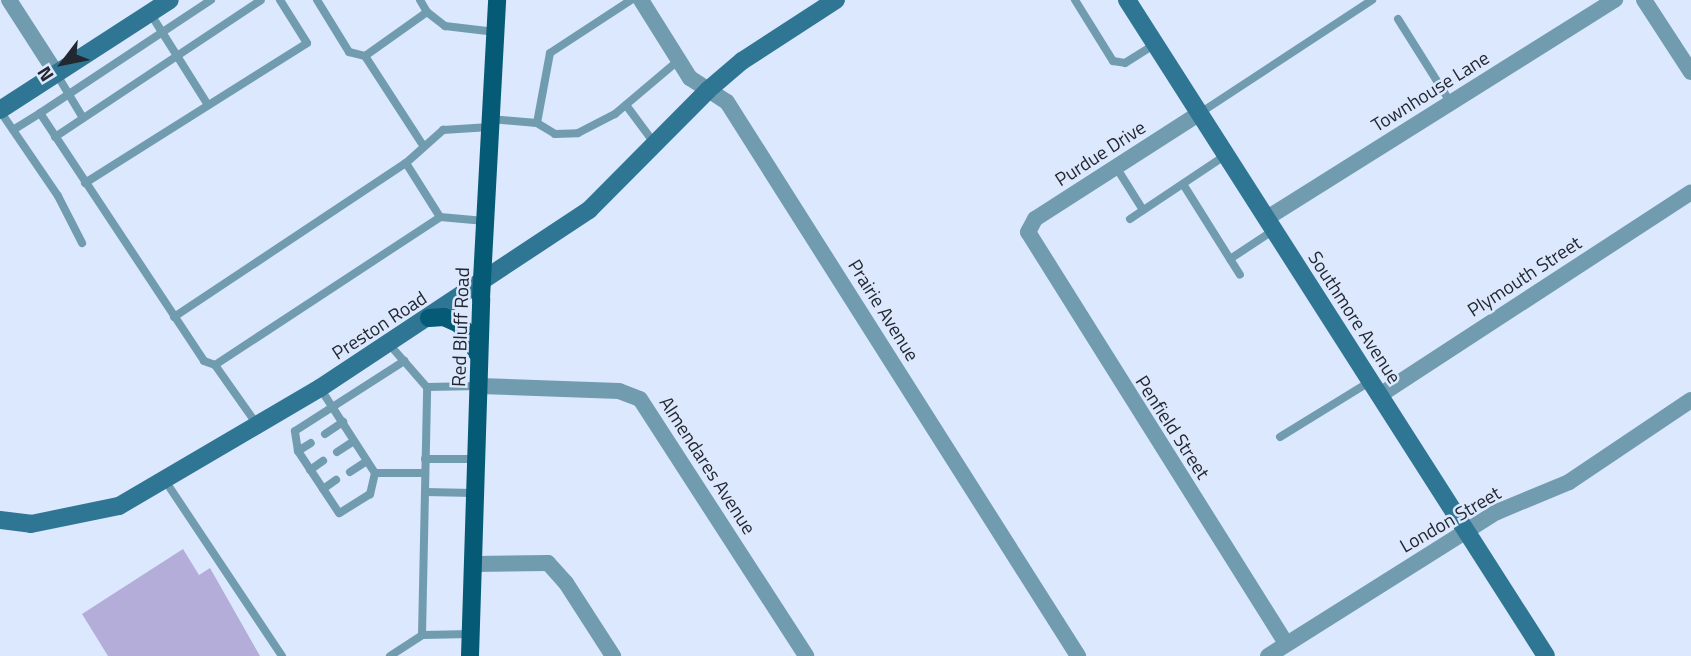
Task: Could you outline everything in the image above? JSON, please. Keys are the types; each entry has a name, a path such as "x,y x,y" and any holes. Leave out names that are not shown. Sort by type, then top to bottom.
{"main road":[{"path":"0,110 170,0"},
{"name":"Red Bluff Road","path":"470,656 481,283 497,0"},
{"name":"Preston Road","path":"0,520 31,524 71,518 119,506 166,482 320,388 589,211 708,90 742,61 835,0"},
{"name":"Southmore Avenue","path":"1127,0 1546,656"},
{"path":"429,318 444,317 458,324 470,336 480,361"}],"street":[{"path":"9,0 56,73"},
{"name":"Prairie Avenue","path":"641,0 690,78 727,102 1078,656"},
{"name":"Townhouse Lane","path":"1270,224 1451,103 1615,0"},
{"path":"1644,0 1691,72"},
{"name":"Purdue Drive","path":"1028,232 1035,219 1200,113"},
{"name":"Plymouth Street","path":"1376,388 1691,192"},
{"name":"Penfield Street","path":"1028,232 1286,644"},
{"name":"Almendares Avenue","path":"479,386 619,391 640,399 806,656"},
{"name":"London Street","path":"1268,656 1497,512 1569,482 1691,401"},
{"path":"474,564 548,563 566,583 613,656"}],"lane":[{"path":"13,130 211,0"},
{"path":"55,137 261,0"},
{"path":"85,183 307,43 280,0"},
{"path":"317,0 349,52 365,56 424,146"},
{"path":"420,0 427,12 445,26 496,32"},
{"path":"537,123 550,53 631,0"},
{"path":"1075,0 1113,61 1125,63 1156,44"},
{"path":"1200,113 1372,0"},
{"path":"365,56 427,12"},
{"path":"150,13 208,105"},
{"path":"1398,19 1451,103"},
{"path":"174,317 406,163 443,130 491,123 537,123 555,134 578,133 626,105 679,60"},
{"path":"56,73 83,118"},
{"path":"626,105 655,144"},
{"path":"0,110 58,196 82,243"},
{"path":"40,113 204,361 215,365 258,426"},
{"path":"1129,219 1226,155"},
{"path":"406,163 440,216"},
{"path":"1116,167 1143,210"},
{"path":"1183,184 1241,275"},
{"path":"215,365 440,216 485,221"},
{"path":"1230,259 1270,224"},
{"path":"388,344 427,387 422,635"},
{"path":"320,388 333,407 343,422 375,473 370,494 339,513 298,451 295,431 333,407 404,361"},
{"path":"427,387 479,386"},
{"path":"1280,437 1376,388"},
{"path":"325,434 343,422"},
{"path":"337,452 354,441"},
{"path":"298,451 311,443"},
{"path":"425,459 477,459"},
{"path":"310,470 323,461"},
{"path":"350,472 367,461"},
{"path":"375,473 425,474"},
{"path":"323,489 336,480"},
{"path":"166,482 282,656"},
{"path":"425,492 476,493"},
{"path":"390,656 422,635 471,634"}],"building":[{"path":"183,549 199,575 210,568 260,656 108,656 82,614"}]}
